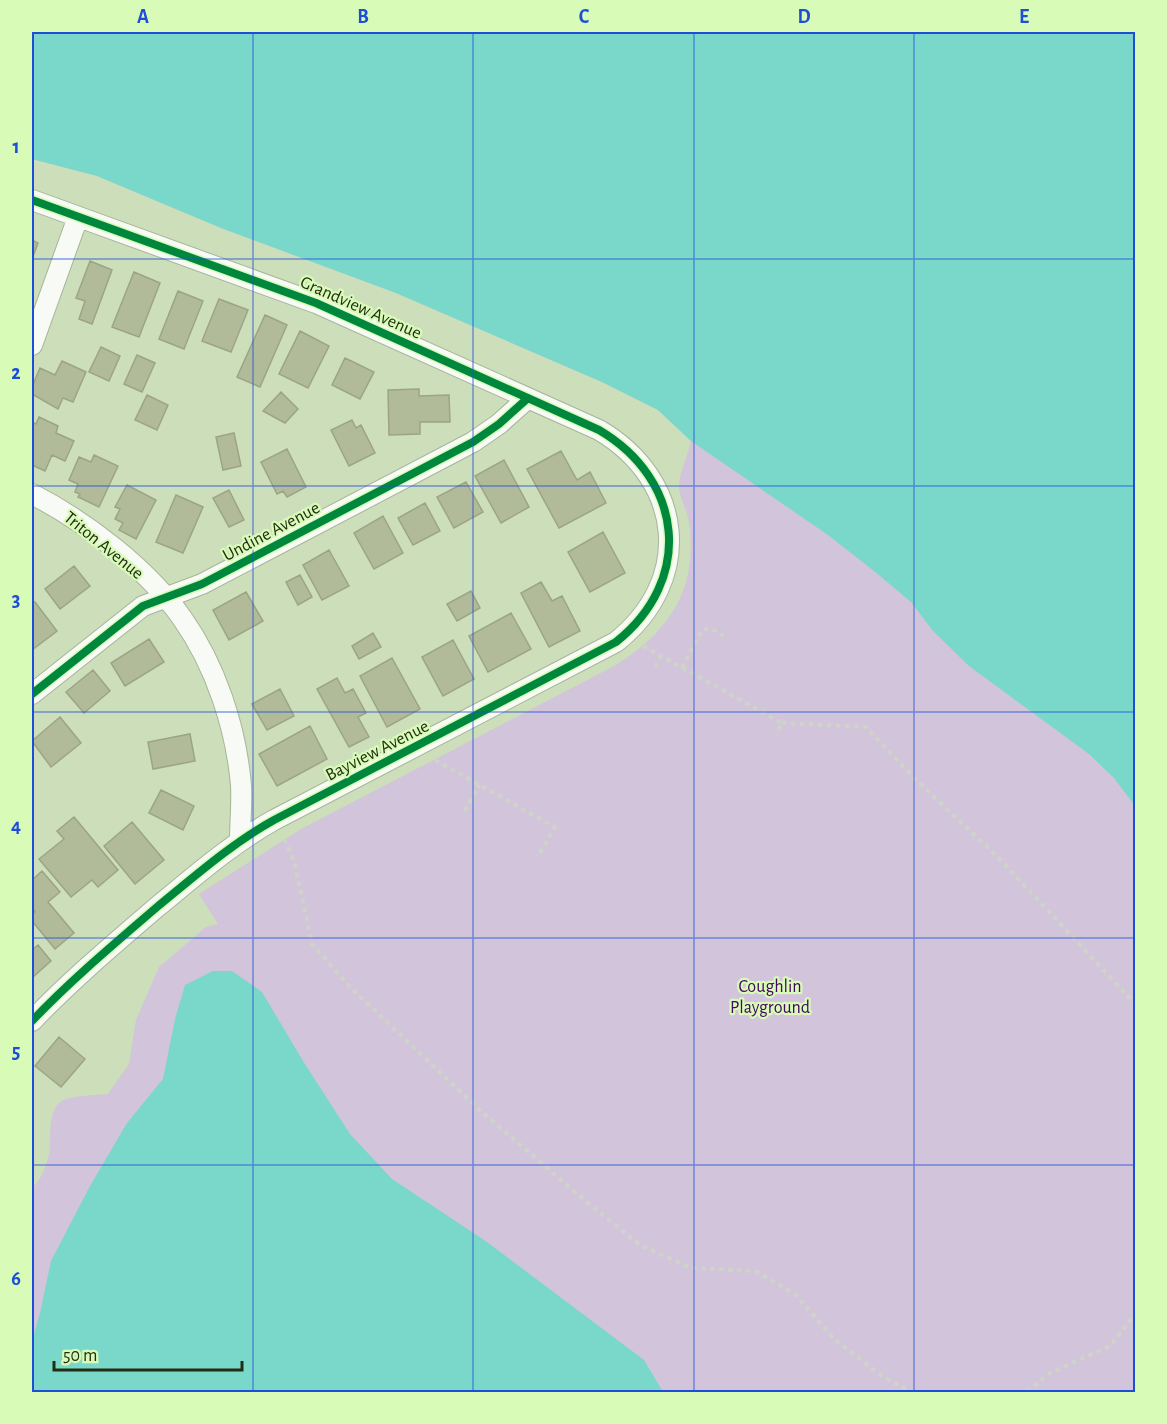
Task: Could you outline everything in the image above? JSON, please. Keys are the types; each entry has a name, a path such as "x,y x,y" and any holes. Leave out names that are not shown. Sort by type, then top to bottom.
{"street":[{"name":"Grandview Avenue","path":"32,200 308,299 528,398 609,436 634,457 654,485"},
{"path":"32,345 78,217"},
{"name":"Undine Avenue","path":"32,694 143,606 202,584 473,442 499,424 528,398"},
{"name":"Bayview Avenue","path":"32,1021 103,953 240,840 274,820 598,652 624,635 640,620 652,604 661,586 666,566 669,543 668,524 654,485"},
{"name":"Triton Avenue","path":"32,494 68,514 120,554 166,597 184,621 202,652 229,720 241,787 240,840"}],"path":[{"path":"682,668 702,630 710,628 724,636"},
{"path":"624,635 782,723 866,727 914,778 998,857 1136,1005"},
{"path":"655,667 661,656"},
{"path":"776,734 782,723"},
{"path":"414,748 556,826 540,853"},
{"path":"465,811 479,785"},
{"path":"274,820 294,861 312,944 350,987 482,1112 640,1245 692,1268 755,1271 795,1294 834,1339 883,1377 912,1392"},
{"path":"1027,1392 1050,1373 1110,1346 1136,1313"}],"green space":[{"name":"Coughlin Playground","path":"32,32 1135,335 1135,1392 32,1392 32,1188 41,1177 48,1160 52,1116 59,1103 66,1099 108,1094 129,1064 136,1020 159,967 206,927 218,924 199,894 303,828 616,665 652,637 677,605 689,567 691,546 689,522 679,486 691,441 658,410 602,382 396,293 221,228 97,176 32,159"}],"water":[{"path":"32,32 1135,32 1135,806 1114,778 1089,754 969,666 933,631 911,602 874,571 828,535 691,441 658,410 602,382 396,293 221,228 97,176 32,159"},
{"path":"213,971 232,971 262,992 350,1134 392,1179 487,1242 644,1360 663,1392 32,1392 32,1341 51,1261 90,1186 127,1123 163,1079 175,1019 185,985"}],"building":[{"path":"32,240 38,243 32,259"},
{"path":"90,261 112,270 92,324 79,319 85,301 76,298"},
{"path":"134,272 160,283 139,337 112,327"},
{"path":"178,291 203,301 184,349 159,339"},
{"path":"219,299 248,310 231,352 202,341"},
{"path":"265,315 287,325 260,387 237,377"},
{"path":"300,331 329,346 308,388 279,374"},
{"path":"101,347 120,356 109,381 89,372"},
{"path":"137,355 155,363 142,392 124,384"},
{"path":"345,358 374,372 360,399 332,385"},
{"path":"62,361 86,372 73,402 63,398 58,409 32,394 32,387 40,368 55,375"},
{"path":"419,389 419,396 449,395 450,422 420,422 420,434 389,435 388,390"},
{"path":"281,392 298,409 285,423 263,411"},
{"path":"147,395 168,405 157,430 135,420"},
{"path":"39,417 58,426 56,433 74,441 65,461 52,455 45,471 32,465 32,422 36,424"},
{"path":"352,420 356,428 361,425 375,453 349,466 331,430"},
{"path":"234,433 241,466 223,470 216,437"},
{"path":"287,449 306,487 287,497 283,491 277,494 261,462"},
{"path":"561,451 577,480 590,472 606,503 559,528 527,469"},
{"path":"94,455 118,466 99,507 78,497 80,494 75,492 78,484 69,480 79,457 91,462"},
{"path":"504,460 529,507 501,523 475,476"},
{"path":"466,482 483,512 454,528 437,497"},
{"path":"127,485 156,500 136,539 119,530 123,523 115,519 120,509 115,507"},
{"path":"229,490 244,520 229,527 213,498"},
{"path":"176,495 203,507 183,553 156,542"},
{"path":"425,503 440,531 413,545 398,518"},
{"path":"383,516 403,553 374,569 354,533"},
{"path":"603,532 625,573 590,592 568,552"},
{"path":"329,550 349,586 322,600 303,565"},
{"path":"74,566 90,586 60,609 45,589"},
{"path":"300,575 312,597 298,605 286,582"},
{"path":"541,582 552,601 562,596 580,631 549,647 521,593"},
{"path":"471,591 480,608 457,621 447,604"},
{"path":"246,592 263,621 229,640 213,610"},
{"path":"35,602 57,631 32,650 32,604"},
{"path":"511,613 531,649 488,672 469,636"},
{"path":"373,633 381,647 359,659 352,646"},
{"path":"149,639 164,662 125,686 111,663"},
{"path":"453,640 474,679 443,696 422,657"},
{"path":"392,658 420,709 387,727 360,676"},
{"path":"93,670 110,691 84,713 66,692"},
{"path":"337,678 345,693 353,689 366,713 358,717 369,737 349,747 317,689"},
{"path":"280,689 294,716 267,730 252,704"},
{"path":"60,717 81,743 51,767 32,741"},
{"path":"310,726 327,759 277,786 259,754"},
{"path":"190,734 195,761 153,769 148,742"},
{"path":"161,790 194,806 183,830 149,813"},
{"path":"74,817 118,870 98,887 92,880 71,897 39,859 64,839 57,831"},
{"path":"132,822 164,860 135,884 104,846"},
{"path":"42,871 60,892 48,902 74,933 55,949 32,921 32,915 35,912 32,907 32,880"},
{"path":"38,945 51,961 34,976 32,950"},
{"path":"59,1037 85,1059 61,1087 35,1066"}],"cycle path":[{"path":"32,200 316,303 599,430 627,451 648,476 662,503 669,532 667,561 658,590 641,617 616,642 258,829 157,907 77,977 32,1021"},
{"path":"32,694 143,606 202,584 473,442 499,424 528,398"}]}
